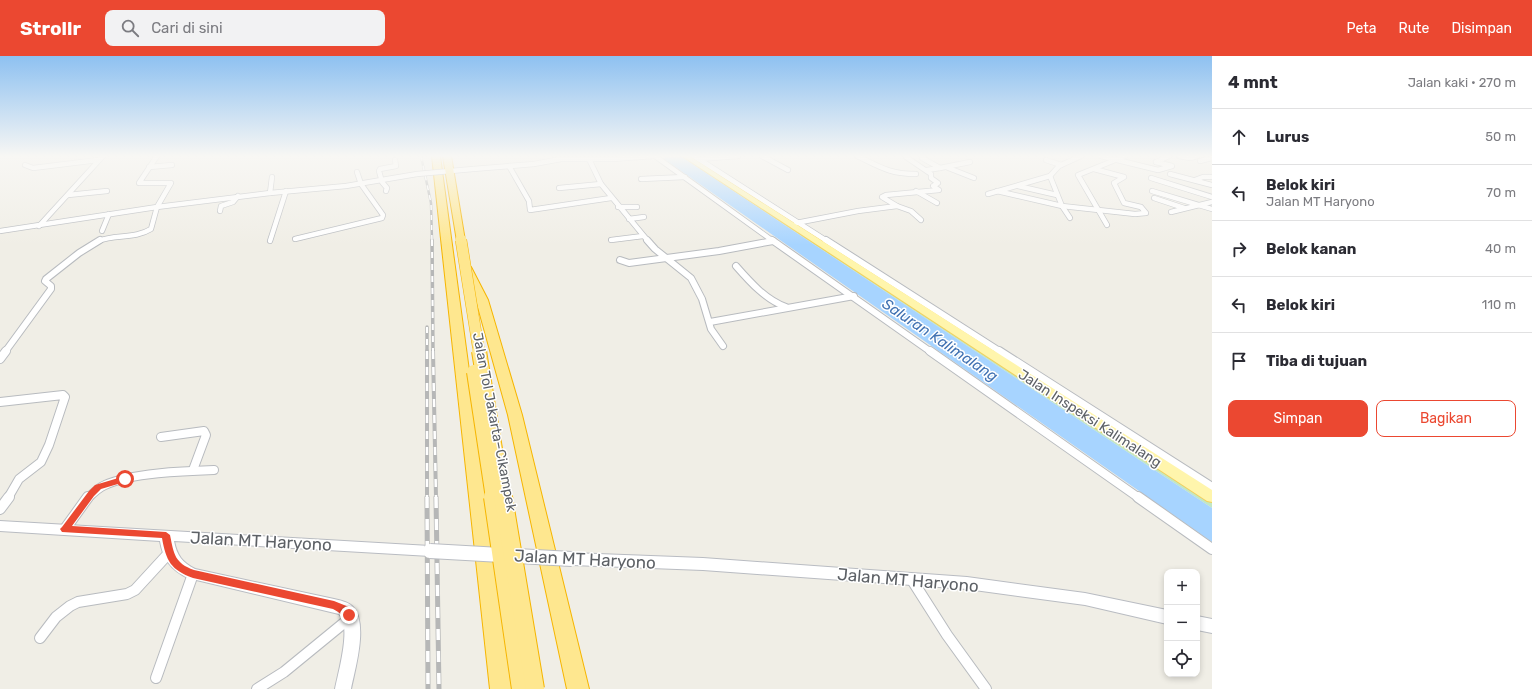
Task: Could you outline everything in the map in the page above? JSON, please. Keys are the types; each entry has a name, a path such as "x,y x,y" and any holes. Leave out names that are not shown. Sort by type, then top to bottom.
{"highway":[{"name":"Jalan Tol Jakarta–Cikampek","path":"440,186 501,689"},
{"path":"445,186 521,689"},
{"name":"Jalan Tol Jakarta–Cikampek","path":"451,186 543,689"},
{"path":"451,186 535,689"},
{"path":"466,267 482,300 515,415 578,689"}],"main road":[{"name":"Jalan Inspeksi Kalimalang","path":"735,186 1212,497"},
{"name":"Jalan MT Haryono","path":"0,526 572,559 703,564 967,583 1085,599 1164,616"},
{"path":"166,535 169,553 175,564 193,574 334,605 346,610 351,618 353,630 343,689"},
{"path":"1200,624 1212,626"}],"street":[{"path":"39,226 68,195 67,193 74,186"},
{"path":"0,358 10,347 51,289 51,286 45,280 85,249 106,238 148,232 152,229 157,207 170,186"},
{"path":"270,192 271,186"},
{"path":"0,231 238,196 345,186"},
{"path":"295,239 382,218 383,215 362,186"},
{"path":"385,186 387,188 386,191"},
{"path":"521,186 530,201 530,210 611,198"},
{"path":"560,188 585,186"},
{"path":"602,186 643,236 656,249 691,278 697,288 710,322 711,329 723,346"},
{"path":"697,186 773,241 854,296 1212,549"},
{"path":"921,220 910,211 897,206 882,197 891,194 939,190 934,186"},
{"path":"988,194 1016,186 1057,195"},
{"path":"1054,186 1062,206 1070,218"},
{"path":"1084,186 1107,225"},
{"path":"997,191 1062,206 1099,211 1144,214 1146,211 1137,205 1124,203 1115,186"},
{"path":"1175,186 1212,197"},
{"path":"68,195 107,191"},
{"path":"270,240 286,191"},
{"path":"916,191 936,203"},
{"path":"1152,191 1212,209"},
{"path":"220,211 220,206 233,202 238,196"},
{"path":"1154,198 1185,208"},
{"path":"1171,212 1197,204 1212,202"},
{"path":"618,206 637,207"},
{"path":"794,223 858,211 897,206"},
{"path":"102,231 109,214"},
{"path":"629,219 644,218"},
{"name":"Jalan Inspeksi Kalimalang","path":"794,223 1212,487"},
{"path":"611,240 643,236"},
{"path":"620,260 629,264 773,241"},
{"path":"736,266 765,297 778,305 789,308"},
{"path":"710,322 854,296"},
{"path":"0,348 10,347"},
{"path":"0,402 63,395 65,397 49,445 41,462 19,479 15,488 0,509"},
{"path":"160,437 204,431 206,435 193,470"},
{"path":"65,529 92,493 98,487 105,484 125,479 193,470 214,470"},
{"path":"40,638 56,617 70,606 78,602 127,594 135,590 169,553"},
{"path":"156,678 193,574"},
{"path":"912,580 947,635 986,689"},
{"path":"257,689 284,672 351,618"}],"green space":[{"path":"725,186 731,186 1212,496 1212,508"}],"water":[{"name":"Saluran Kalimalang","path":"702,186 725,186 1212,508 1212,542"}],"railway":[{"path":"427,186 431,203 432,241"},
{"path":"432,240 433,352"},
{"path":"427,327 427,497"},
{"path":"433,351 436,498"},
{"path":"427,497 428,689"},
{"path":"436,497 439,689"}],"route":[{"path":"125,479 98,487 65,529 166,535 169,553 175,564 183,570 193,574 334,605 346,610 349,615"}]}
